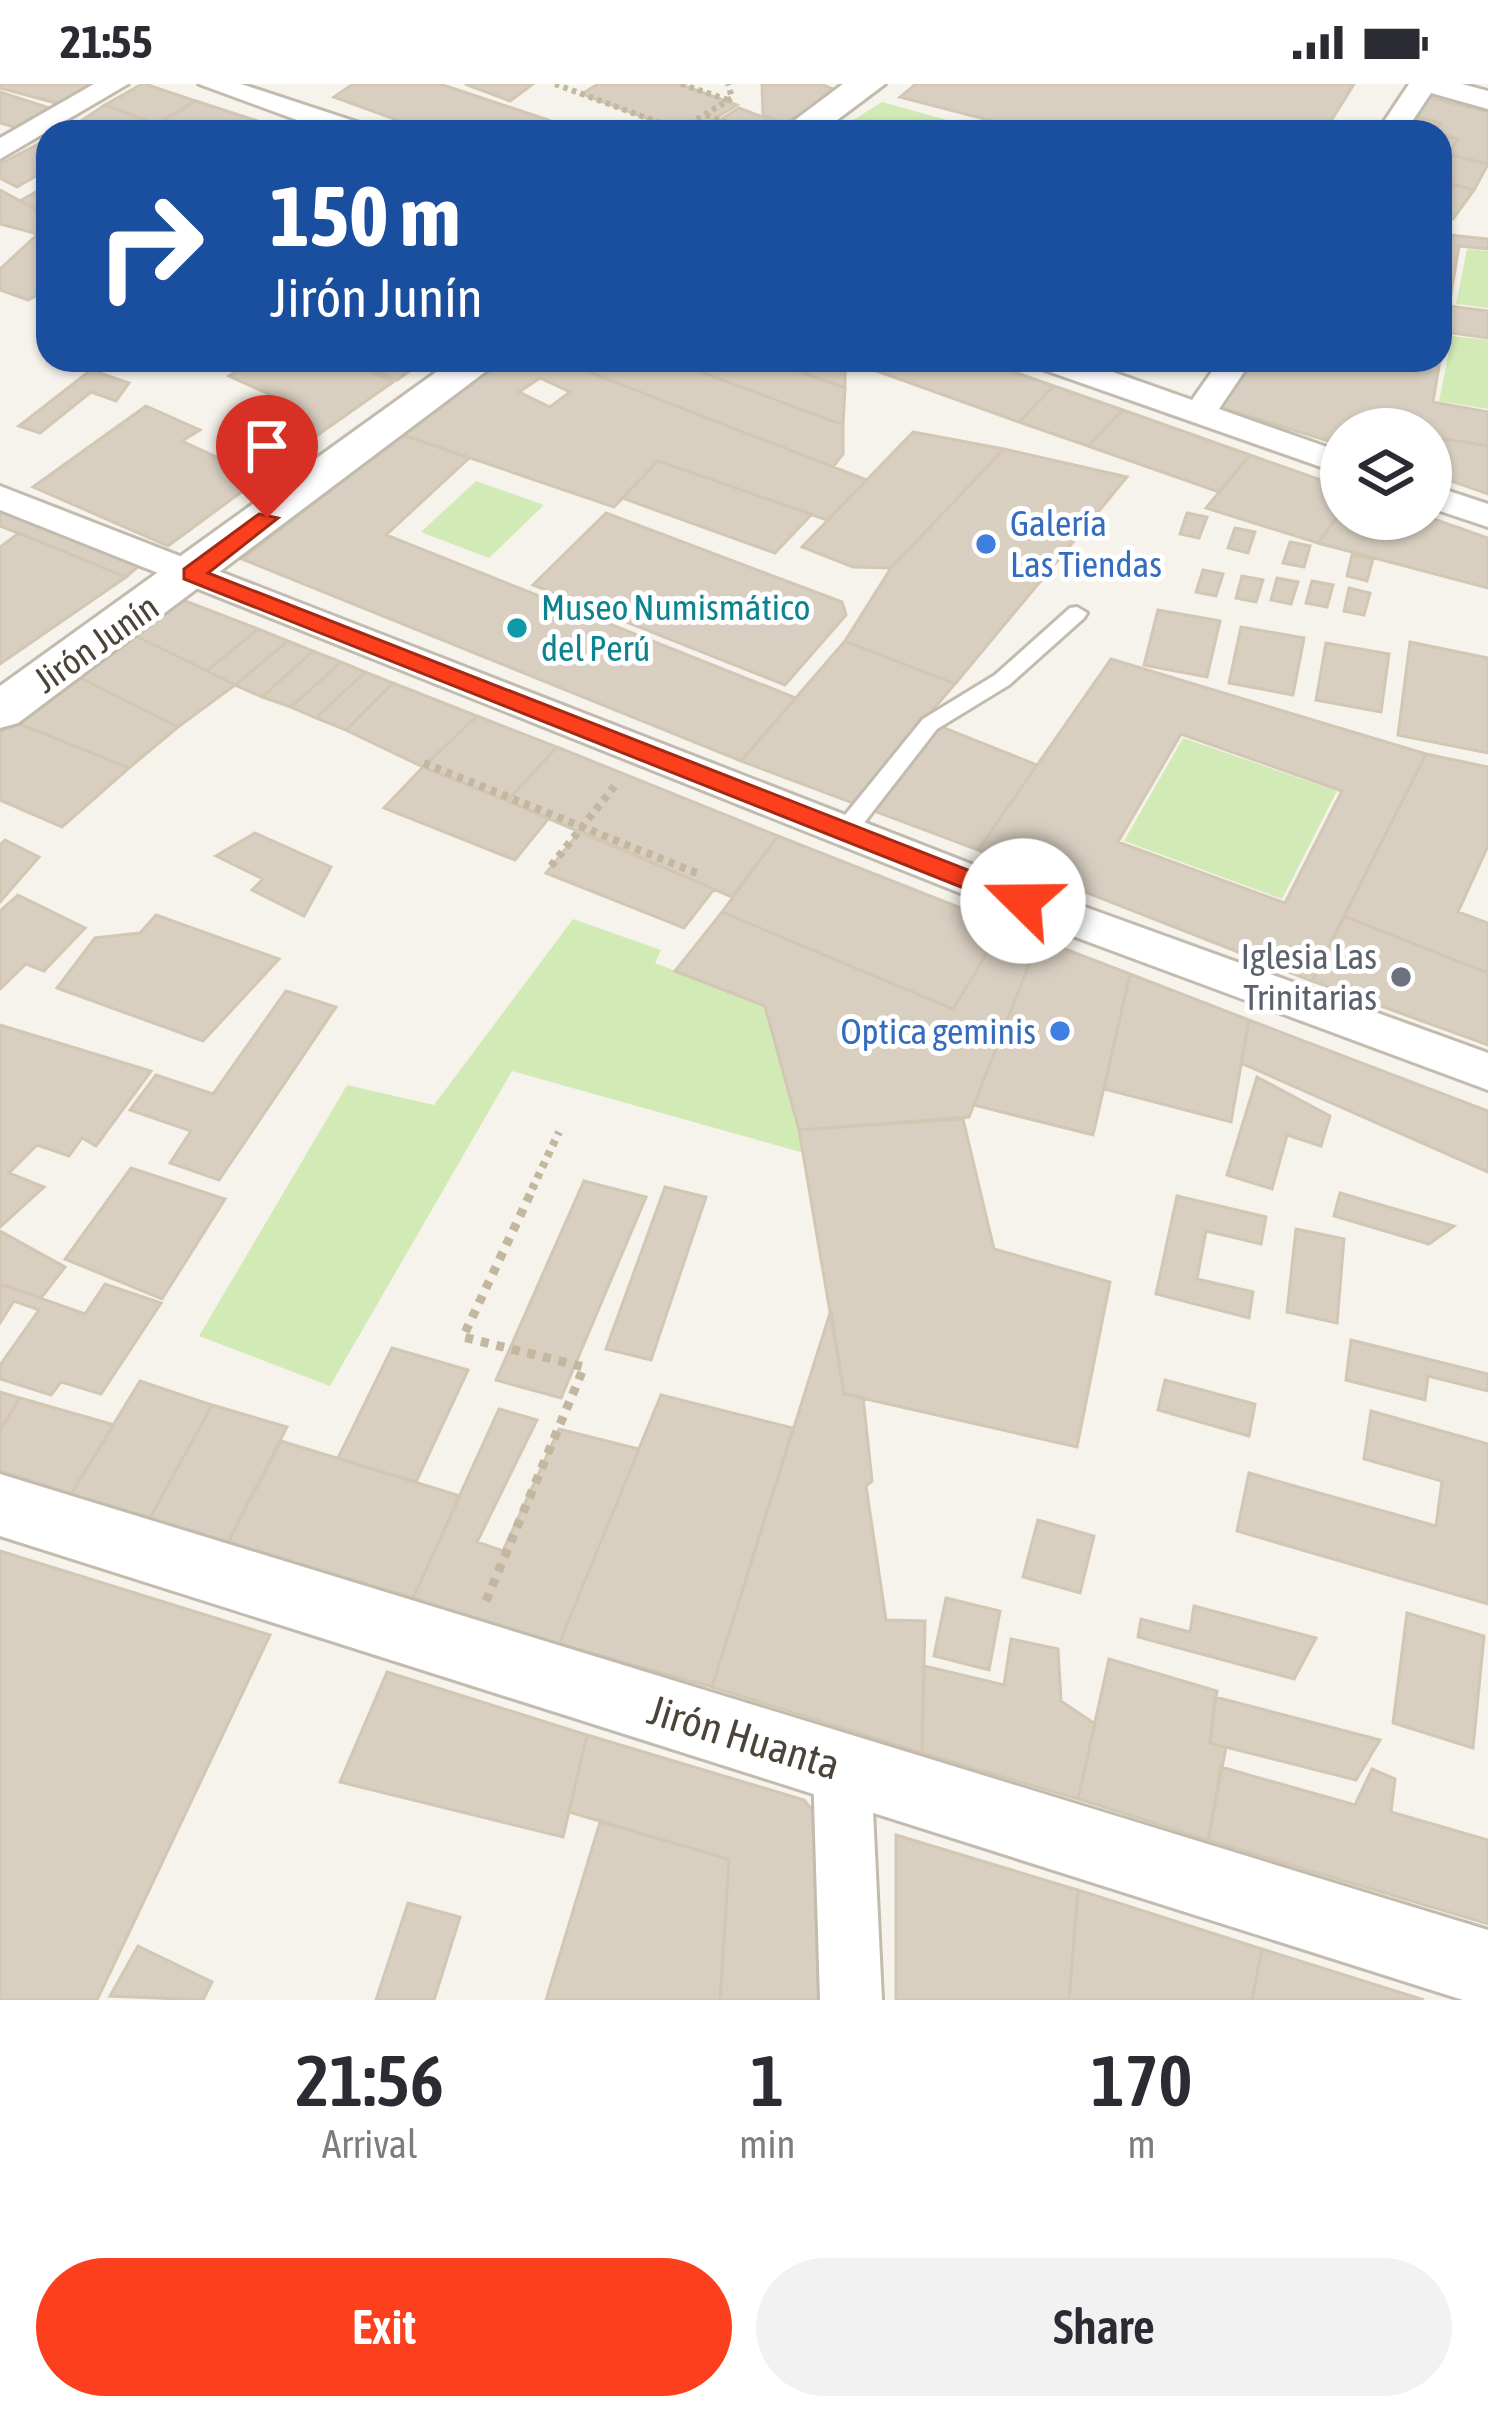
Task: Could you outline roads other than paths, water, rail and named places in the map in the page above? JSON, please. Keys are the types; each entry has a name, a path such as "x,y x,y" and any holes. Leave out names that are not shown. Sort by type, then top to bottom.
{"street":[{"path":"52,120 114,84"},
{"path":"213,84 322,120"},
{"path":"814,120 867,84"},
{"path":"1400,120 1427,84 1488,100"},
{"path":"0,150 36,129"},
{"name":"Jirón Junín","path":"0,711 464,372"},
{"path":"1082,372 1320,456"},
{"path":"1200,413 1228,372"},
{"path":"0,497 844,831 1488,1072"},
{"path":"1452,503 1488,516"},
{"name":"Jirón Huanta","path":"0,1505 1488,1969"},
{"path":"842,1768 851,2000"}],"lane":[{"path":"844,831 930,724 1002,680 1077,613"}],"place":[{"name":"Galería Las Tiendas","path":"986,544"},
{"name":"Museo Numismático del Perú","path":"517,628"},
{"name":"Iglesia Las Trinitarias","path":"1401,977"},
{"name":"Optica geminis","path":"1060,1031"}]}
